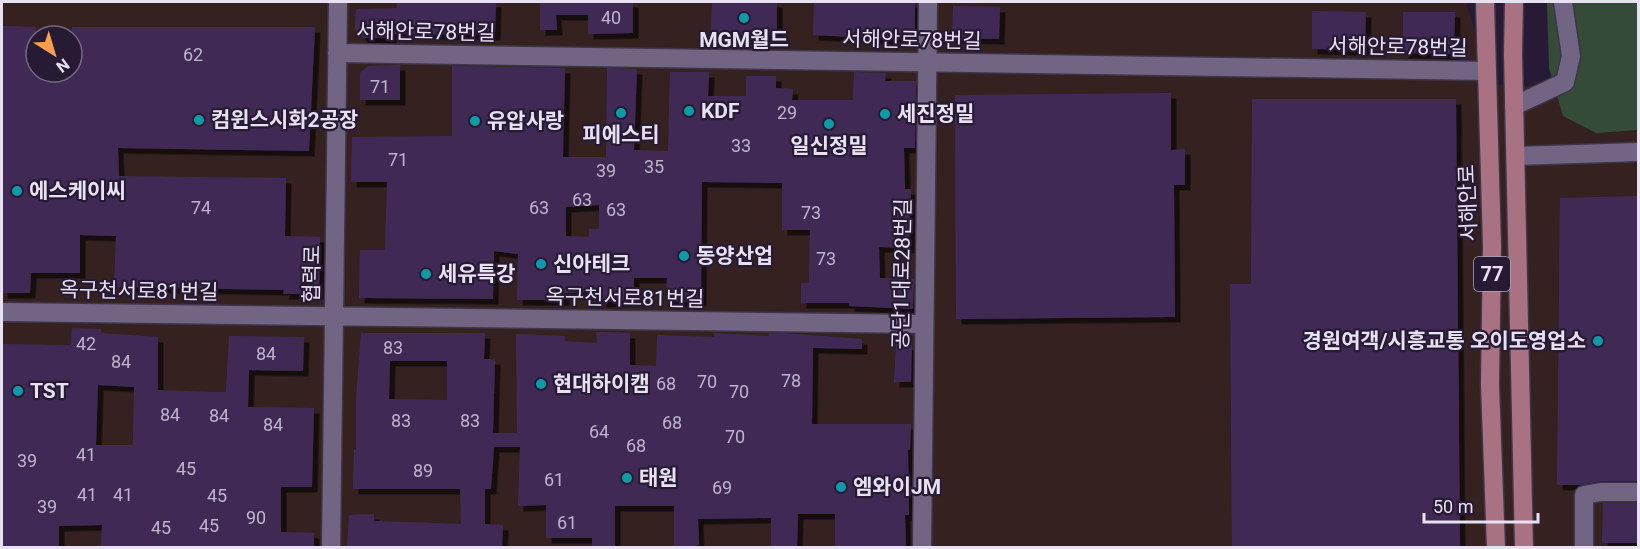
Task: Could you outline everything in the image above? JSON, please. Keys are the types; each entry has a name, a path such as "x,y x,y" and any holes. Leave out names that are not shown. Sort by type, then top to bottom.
{"main road":[{"name":"서해안로","path":"1485,2 1492,246 1490,385 1496,548"},
{"name":"77","path":"1514,2 1514,106 1524,548"}],"street":[{"name":"협력로","path":"331,548 338,2"},
{"name":"공단1대로28번길","path":"922,548 928,2"},
{"path":"1514,106 1565,82 1571,56 1563,2"},
{"name":"서해안로78번길","path":"338,53 1487,71"},
{"path":"1516,156 1638,152"},
{"name":"옥구천서로81번길","path":"2,312 924,324"},
{"path":"1584,548 1584,495 1601,492 1638,492"}],"shaded area":[{"path":"2,2 1466,2 1491,84 1638,92 1638,547 2,547"}],"green space":[{"path":"1547,2 1638,2 1638,130 1596,133 1563,116 1549,68"}],"building":[{"path":"397,2 496,2 495,35 391,34 391,38 363,38 355,28 356,9 397,8"},
{"path":"540,2 633,2 633,33 588,34 588,15 556,15 557,30 540,30"},
{"name":"MGM월드","path":"712,2 777,2 777,35 711,35"},
{"path":"814,2 915,2 915,32 908,40 813,35"},
{"path":"953,6 1000,7 999,39 952,38"},
{"path":"1312,11 1366,12 1365,50 1312,49"},
{"path":"1403,12 1455,12 1454,54 1403,53"},
{"path":"2,26 24,27 24,84 84,84 84,27 315,27 309,151 118,148 119,176 286,178 285,236 320,237 319,294 283,294 284,290 114,287 116,236 80,235 80,273 31,273 30,293 2,293"},
{"path":"400,65 400,100 360,100 360,73 368,66"},
{"path":"452,66 565,68 563,157 606,157 607,68 637,69 634,150 668,151 670,72 709,72 708,96 746,96 746,76 776,76 776,88 793,89 792,100 853,100 854,72 886,73 885,81 916,81 915,148 904,148 905,189 911,189 909,248 879,247 880,278 914,279 913,308 849,306 849,303 801,303 801,283 809,283 810,230 782,230 782,183 702,182 701,301 666,302 667,278 634,278 634,301 601,302 601,292 564,293 564,300 517,300 518,254 494,251 493,299 359,298 360,250 385,250 387,182 351,182 352,137 452,136","holes":["599,205 599,229 589,229 589,237 566,236 566,207"]},
{"path":"1171,93 1171,150 1185,149 1185,185 1174,185 1175,317 956,319 955,95"},
{"path":"1252,99 1456,99 1460,548 1232,548 1230,284 1251,284"},
{"name":"경원여객/시흥교통 오이도영업소","path":"1638,196 1638,481 1601,481 1580,485 1557,485 1560,198"},
{"path":"72,328 101,329 101,333 158,337 158,390 226,392 229,336 304,337 303,371 249,370 248,407 314,408 312,487 281,487 281,532 314,533 314,548 101,548 102,525 59,526 59,548 2,548 2,344 71,345","holes":["98,385 134,387 133,445 96,445"]},
{"path":"596,332 630,333 630,365 656,366 657,335 714,337 714,333 769,336 769,333 781,333 862,339 862,349 813,348 812,424 911,424 910,450 908,450 909,515 905,515 906,548 835,548 835,514 798,514 797,548 771,548 771,518 698,519 699,545 694,548 674,548 674,506 615,506 615,548 592,548 592,538 546,538 546,505 518,506 520,447 494,447 491,489 485,489 485,524 503,525 502,548 347,548 349,515 374,514 374,521 461,524 460,489 353,489 361,333 485,333 484,359 495,359 493,433 517,433 516,334 565,336 565,341 597,343","holes":["390,361 447,361 447,400 389,399"]},
{"path":"896,344 912,345 911,382 894,382"},
{"path":"1603,503 1638,503 1638,543 1602,543"}],"place":[{"name":"MGM월드","path":"744,18"},
{"name":"KDF","path":"689,111"},
{"name":"피에스티","path":"621,113"},
{"name":"세진정밀","path":"885,114"},
{"name":"컴윈스시화2공장","path":"199,120"},
{"name":"유압사랑","path":"475,121"},
{"name":"일신정밀","path":"829,124"},
{"name":"에스케이씨","path":"17,191"},
{"name":"동양산업","path":"684,256"},
{"name":"신아테크","path":"541,264"},
{"name":"세유특강","path":"426,274"},
{"name":"경원여객/시흥교통 오이도영업소","path":"1598,341"},
{"name":"현대하이캠","path":"541,384"},
{"name":"TST","path":"18,391"},
{"name":"태원","path":"627,478"},
{"name":"엠와이JM","path":"841,487"}]}
